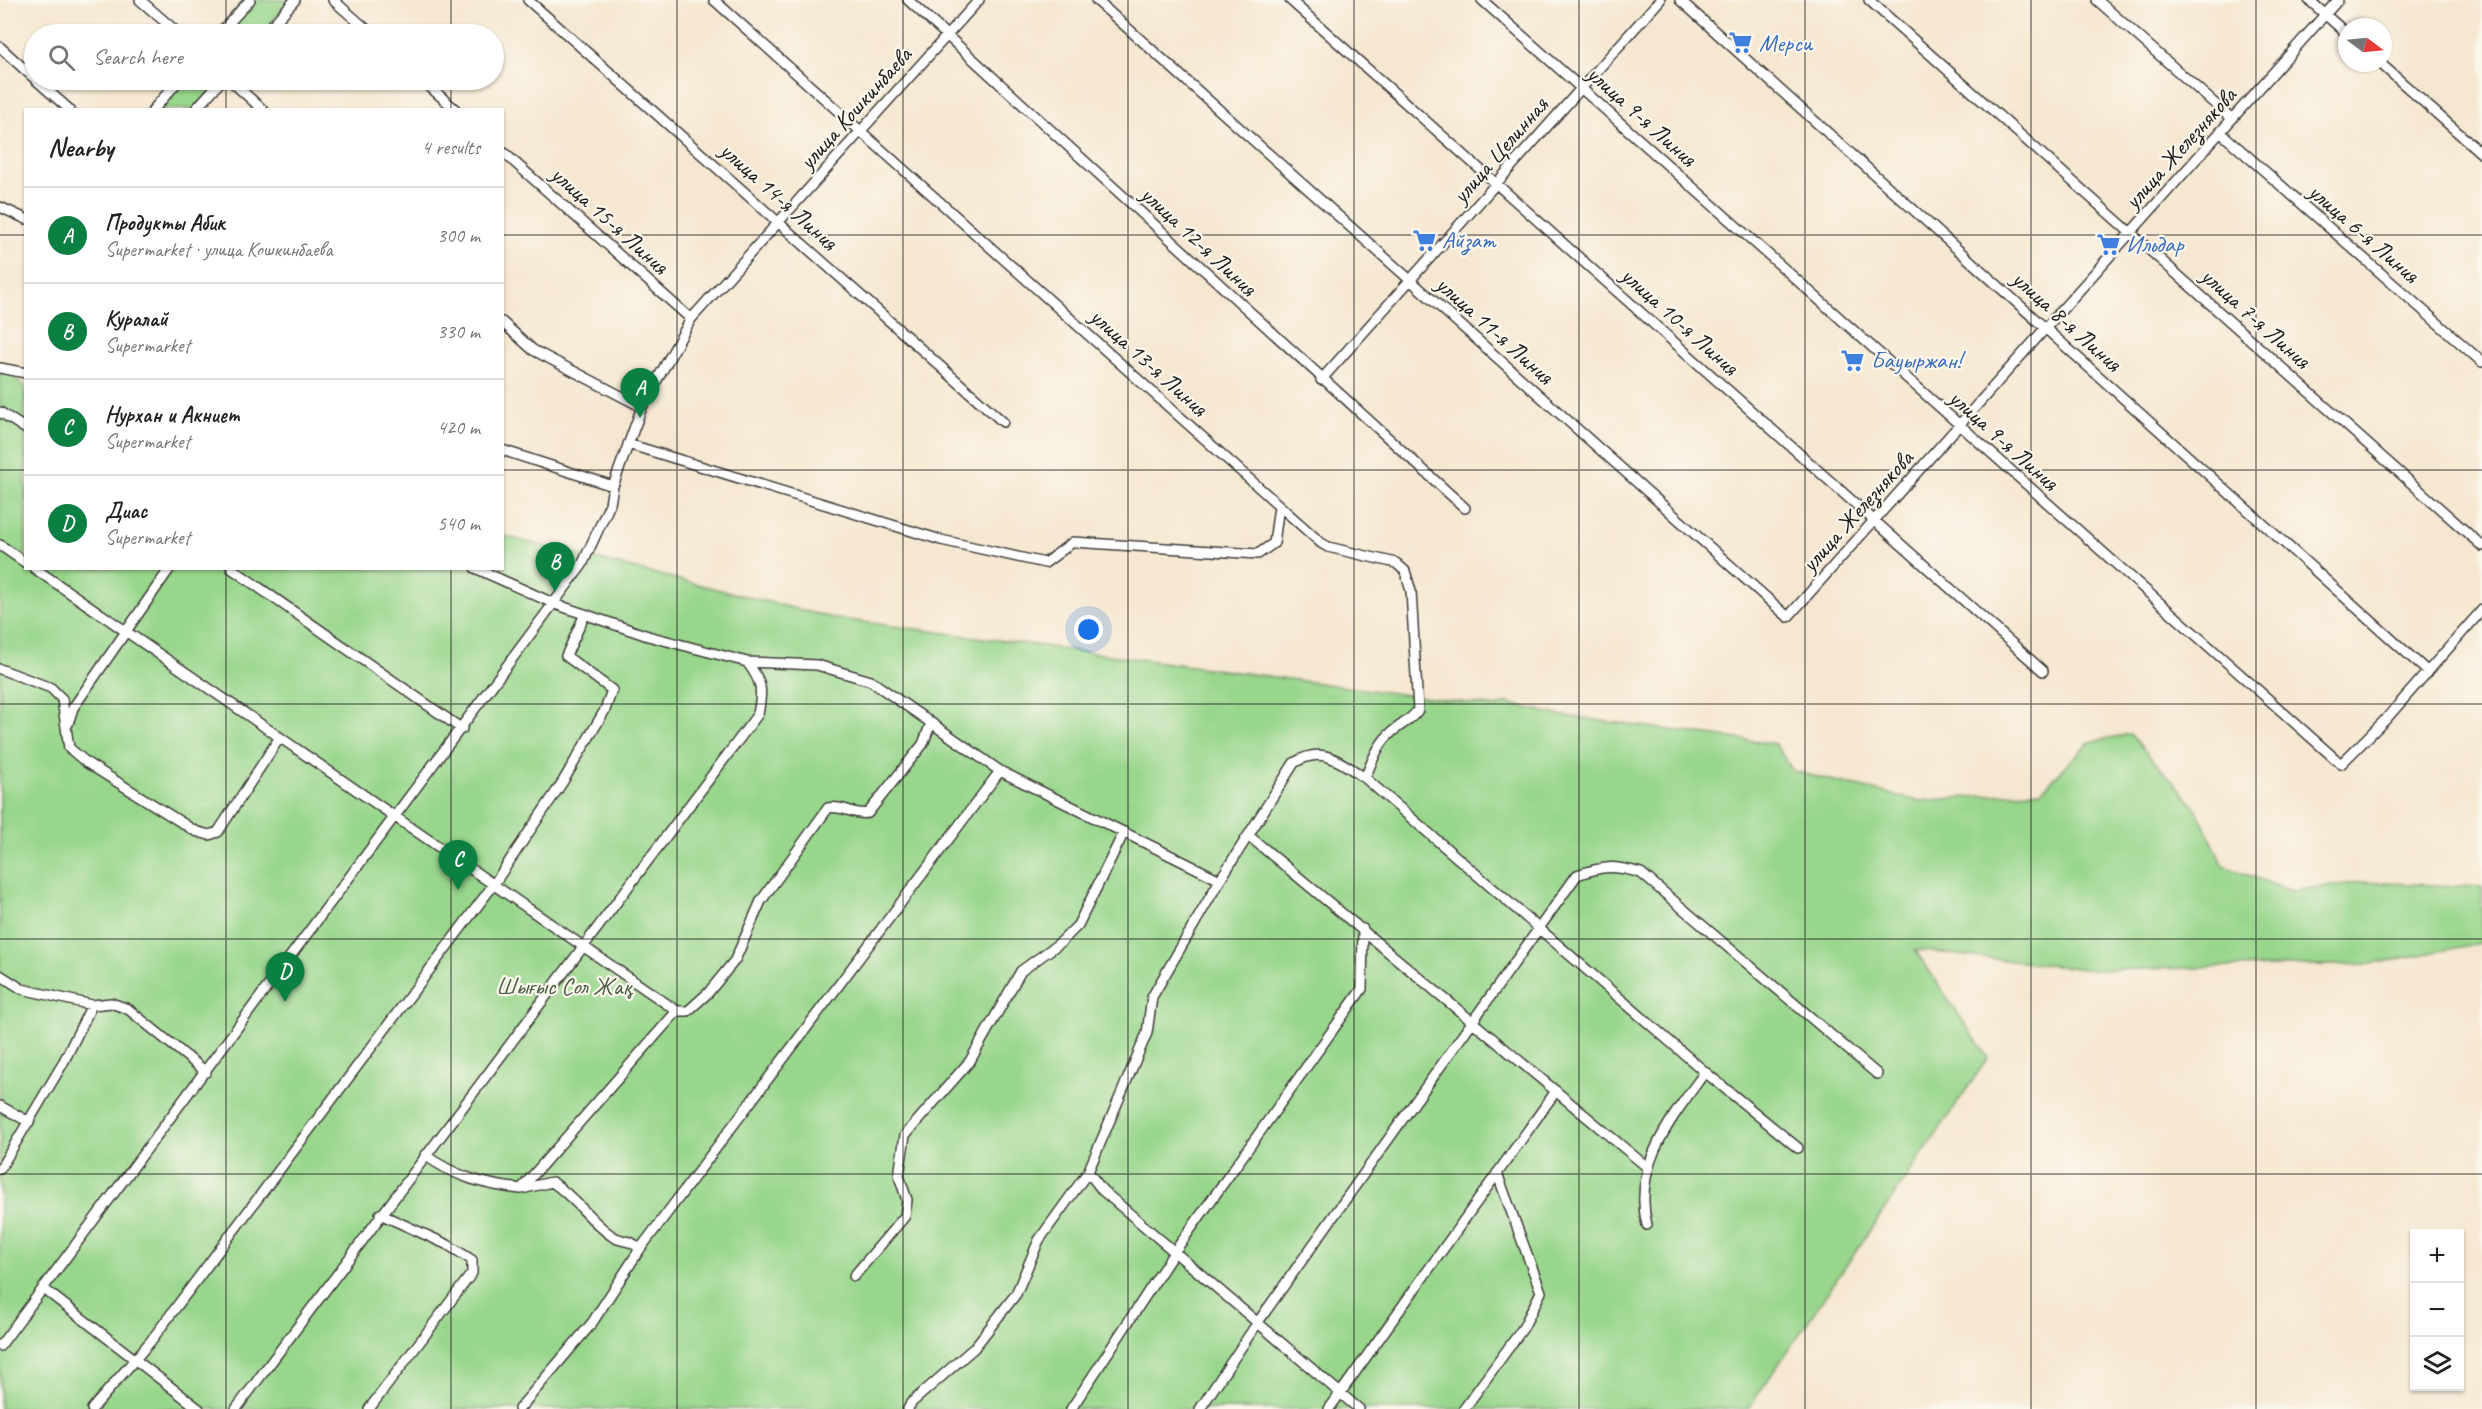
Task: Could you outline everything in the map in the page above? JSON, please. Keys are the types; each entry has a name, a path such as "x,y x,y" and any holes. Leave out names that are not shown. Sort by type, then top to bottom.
{"street":[{"path":"140,0 168,24"},
{"path":"228,24 250,0"},
{"path":"273,24 296,0"},
{"path":"333,0 361,24"},
{"name":"улица 14-я Линия","path":"528,0 1003,422"},
{"name":"улица 13-я Линия","path":"714,0 1279,506 1328,547 1396,563 1405,572 1411,591 1418,710 1412,718 1390,733 1377,749 1365,778"},
{"name":"улица 12-я Линия","path":"908,0 1321,380 1466,508"},
{"name":"улица Кошкинбаева","path":"0,1346 582,565 610,504 613,486 642,407 666,360 691,319 980,0"},
{"name":"улица 11-я Линия","path":"1096,0 1788,617"},
{"name":"улица 10-я Линия","path":"1290,0 2043,672"},
{"name":"улица 9-я Линия","path":"1482,0 2341,764 2428,672"},
{"name":"улица Целинная","path":"1321,380 1660,0"},
{"name":"улица 8-я Линия","path":"1680,0 2428,672"},
{"name":"улица 7-я Линия","path":"1869,0 2482,546"},
{"path":"2097,0 2232,119"},
{"path":"2309,0 2338,26"},
{"name":"улица Железнякова","path":"1788,617 2338,0"},
{"path":"0,47 24,69"},
{"path":"2390,72 2482,154"},
{"path":"47,90 68,108"},
{"path":"155,108 170,90"},
{"path":"197,108 213,90"},
{"path":"241,90 261,108"},
{"path":"433,90 454,108"},
{"name":"улица 6-я Линия","path":"2220,132 2482,362"},
{"name":"улица 15-я Линия","path":"504,153 691,319"},
{"path":"0,207 24,218"},
{"path":"504,324 533,350 642,407"},
{"path":"0,368 24,373"},
{"path":"0,412 24,428"},
{"path":"628,444 941,540 1046,563 1067,544 1073,543 1258,554 1274,543 1279,506"},
{"path":"504,451 613,486"},
{"path":"0,545 24,562"},
{"path":"37,570 677,1011 688,1011 708,993 735,960 761,901 828,808 837,806 859,815 868,813 922,744 931,723"},
{"path":"67,724 73,708 169,570"},
{"path":"234,570 462,729"},
{"path":"479,570 555,604 648,636 747,662 817,665 871,681 1000,771 1220,880"},
{"path":"2428,672 2482,610"},
{"path":"92,1409 163,1324 494,884 562,783 605,710 612,690 566,657 585,614"},
{"path":"236,1409 582,945 758,714 762,693 758,676 747,662"},
{"path":"0,669 51,688 62,699 69,748 87,763 195,831 210,835 218,832 280,737"},
{"path":"908,1409 911,1402 974,1348 1016,1294 1039,1240 1088,1172 1147,1033 1152,997 1220,880 1294,763 1307,755 1331,757 1365,778 1705,1072 1798,1148"},
{"path":"519,1409 592,1323 640,1249 1000,771"},
{"path":"854,1276 905,1216 907,1200 899,1176 905,1135 970,1061 1021,971 1061,942 1078,925 1124,832"},
{"path":"1249,836 1647,1167"},
{"path":"1200,1409 1258,1322 1577,875 1601,867 1618,866 1641,873 1877,1074"},
{"path":"1071,1409 1175,1251 1362,989 1363,929"},
{"path":"0,975 22,989 92,1005 111,1003 128,1009 206,1072"},
{"path":"0,1169 29,1122 92,1005"},
{"path":"521,1189 677,1011"},
{"path":"1647,1225 1642,1205 1647,1167 1666,1126 1705,1072"},
{"path":"1329,1409 1556,1091"},
{"path":"0,1106 29,1122"},
{"path":"425,1155 443,1169 492,1186 521,1189 552,1182 572,1195 613,1237 632,1241 640,1249"},
{"path":"1088,1172 1103,1191 1359,1409"},
{"path":"1464,1409 1523,1328 1541,1292 1497,1173"},
{"path":"369,1409 472,1273 472,1260 448,1245 380,1214"},
{"path":"44,1289 200,1409"}],"green space":[{"path":"245,0 291,0 270,24 223,24"},
{"path":"165,90 212,90 195,108 149,108"},
{"name":"Шығыс Сол Жақ","path":"0,367 24,385 24,570 504,570 504,536 833,618 1497,707 1507,703 1558,715 1775,744 1793,771 1919,801 2041,791 2090,742 2130,734 2195,807 2224,866 2291,891 2362,882 2482,887 2482,943 2371,964 2093,970 1915,950 1988,1058 1748,1409 0,1409"}],"place":[{"name":"Мерси","path":"1741,43"},
{"name":"Айзат","path":"1424,240"},
{"name":"Ильдар","path":"2108,244"},
{"name":"Бауыржан!","path":"1853,360"},
{"name":"Продукты Абик","path":"640,418"},
{"name":"Куралай","path":"555,592"},
{"name":"Нурхан и Акниет","path":"458,890"},
{"name":"Диас","path":"285,1002"}]}
